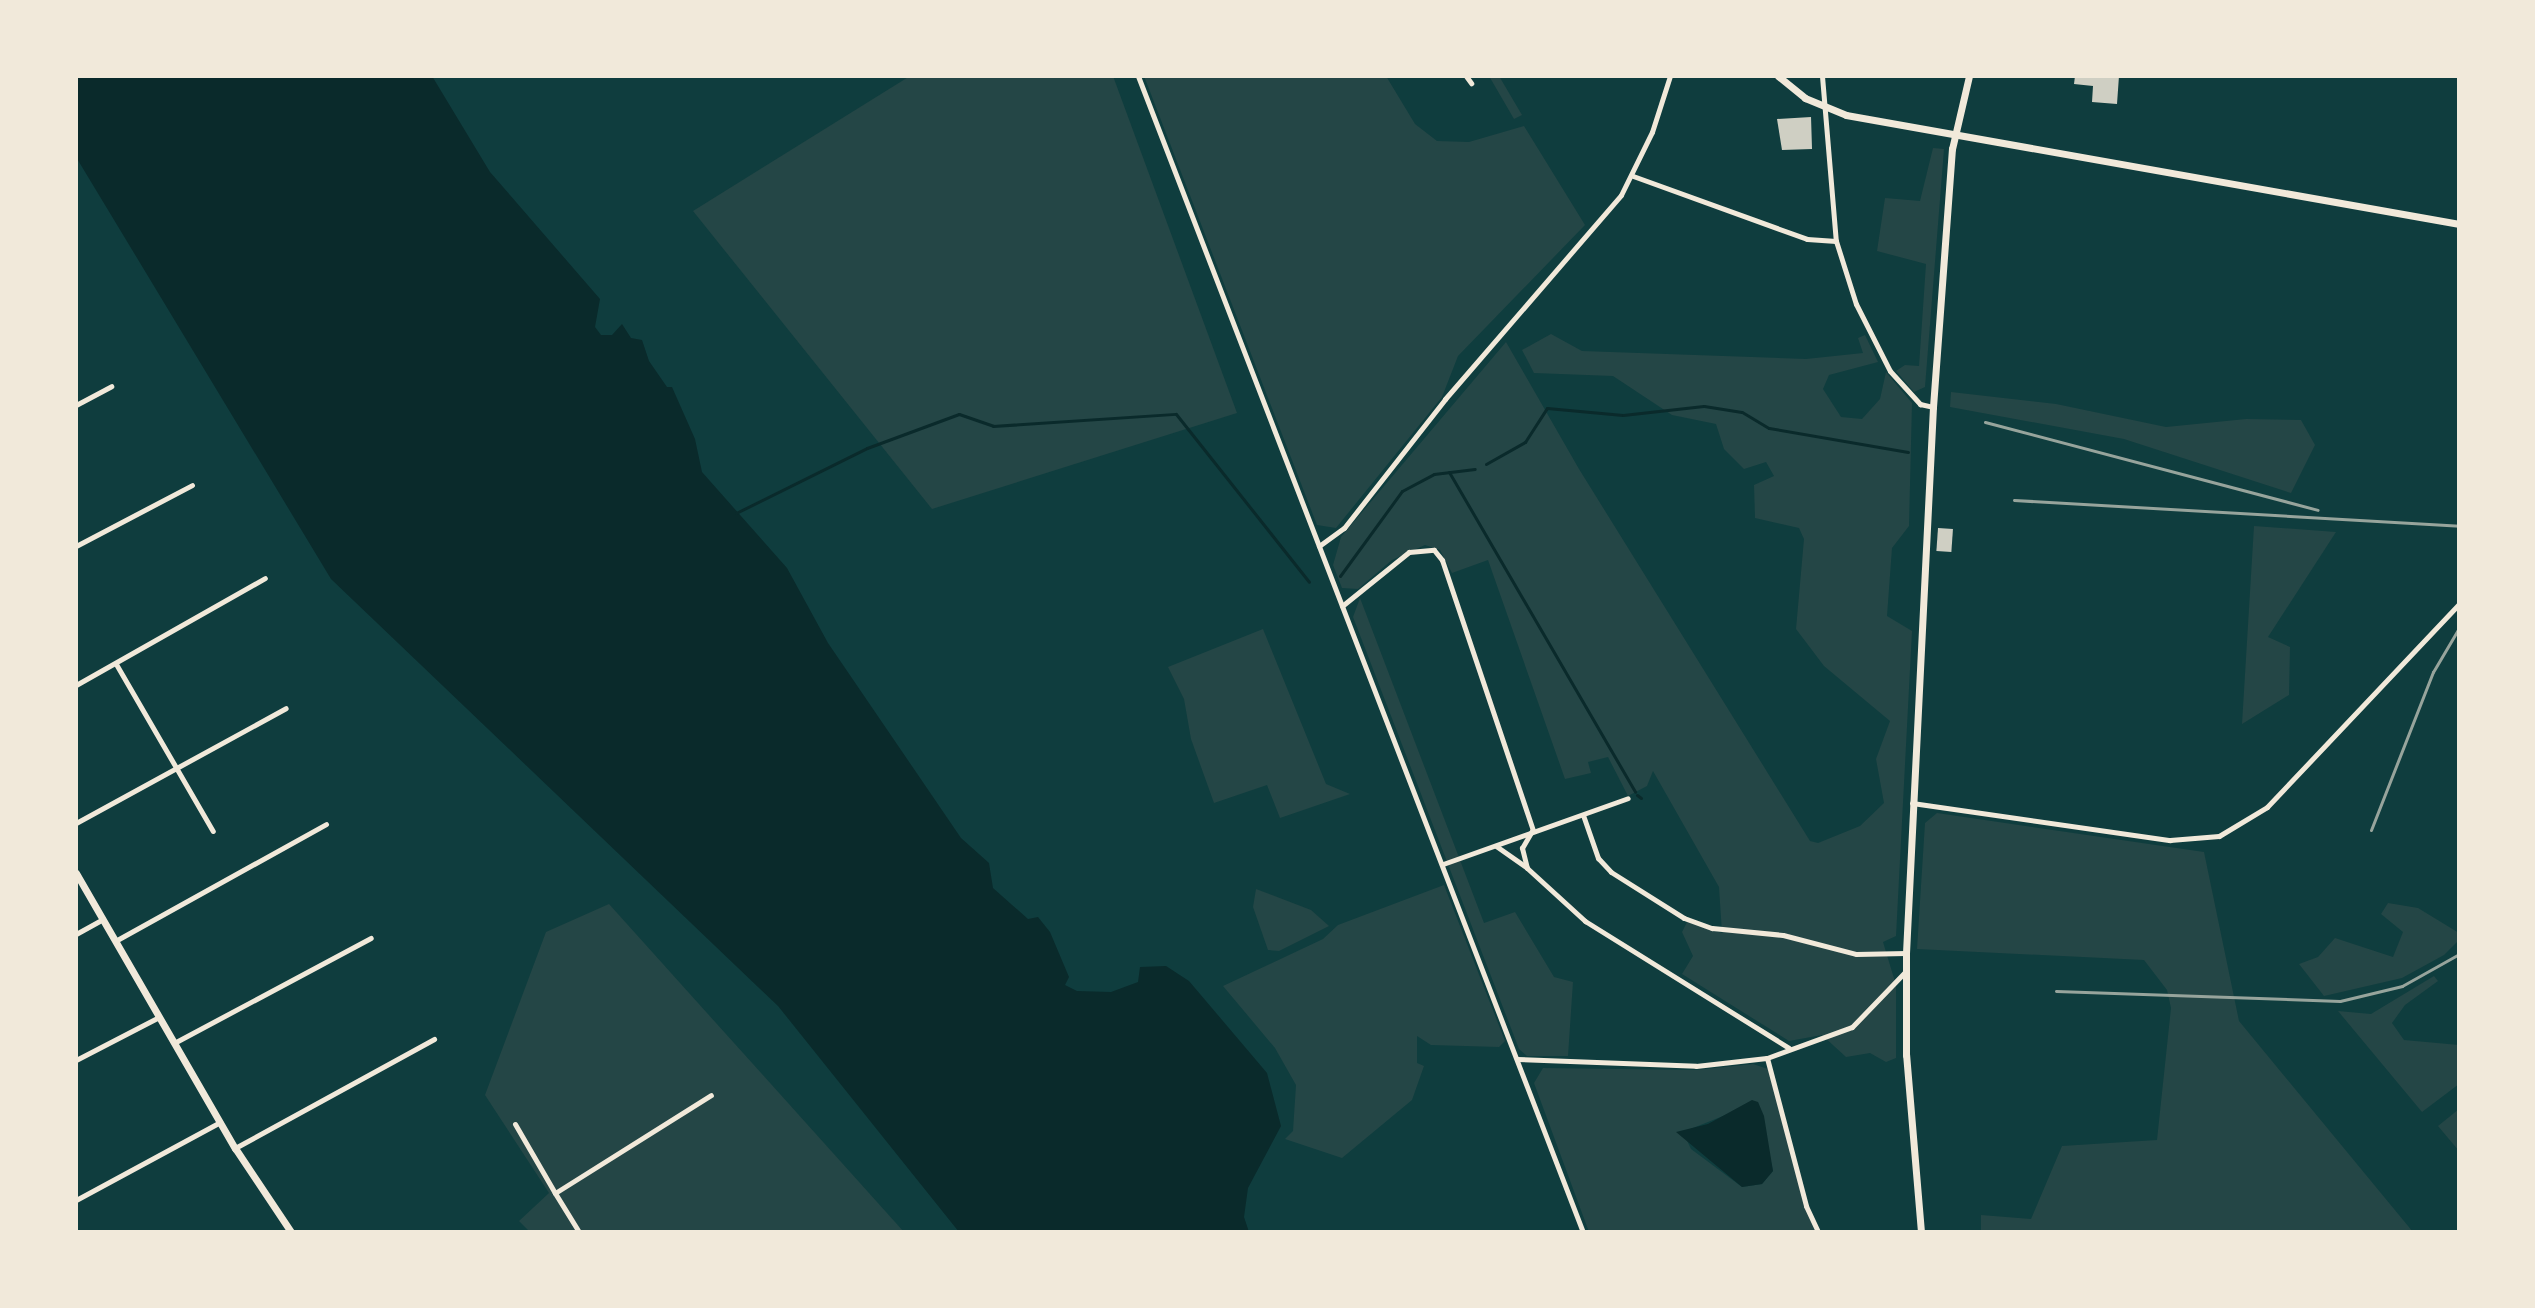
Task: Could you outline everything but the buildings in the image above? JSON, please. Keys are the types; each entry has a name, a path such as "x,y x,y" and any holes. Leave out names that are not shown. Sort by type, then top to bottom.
{"street":[{"path":"1138,76 1583,1232"},
{"path":"1466,76 1471,83"},
{"path":"1319,546 1344,528 1633,176 1670,76"},
{"path":"1778,76 1825,108 2459,224"},
{"path":"1822,76 1836,241 1856,304 1890,371 1920,404 1933,407"},
{"path":"1921,1232 1907,1068 1905,972 1912,803 1933,407 1956,134 1969,76"},
{"path":"1633,176 1807,239 1836,241"},
{"path":"76,405 111,386"},
{"path":"76,546 192,485"},
{"path":"1342,606 1409,552 1434,550 1442,560 1533,831"},
{"path":"76,685 265,578"},
{"path":"1912,803 2170,840 2219,836 2267,807 2459,604"},
{"path":"116,664 179,766 213,831"},
{"path":"76,823 286,708"},
{"path":"1443,864 1628,798"},
{"path":"1583,815 1598,858 1611,872 1684,918 1712,928 1783,935 1856,954 1906,953"},
{"path":"117,940 326,824"},
{"path":"1527,868 1522,848 1533,831"},
{"path":"1496,846 1527,868 1585,921 1790,1048"},
{"path":"76,873 235,1148 288,1230"},
{"path":"76,934 104,919"},
{"path":"174,1043 371,938"},
{"path":"1517,1059 1696,1066 1767,1058 1852,1027 1905,972"},
{"path":"76,1060 159,1017"},
{"path":"235,1148 434,1039"},
{"path":"1767,1058 1806,1206 1818,1232"},
{"path":"555,1193 711,1095"},
{"path":"76,1200 220,1122"},
{"path":"515,1124 579,1232"}],"shaded area":[{"path":"76,76 432,76 490,172 600,299 595,327 601,335 612,335 622,324 631,338 642,340 649,361 667,387 672,387 695,439 702,472 787,568 828,643 961,838 989,863 993,888 1028,919 1038,917 1050,932 1069,977 1065,985 1077,991 1111,992 1138,982 1140,967 1166,966 1189,981 1267,1073 1281,1126 1248,1188 1244,1217 1249,1232 959,1232 778,1006 331,579 76,157"},
{"path":"910,76 1113,76 1237,413 932,509 693,211"},
{"path":"1144,76 1386,76 1415,124 1437,141 1469,142 1524,126 1585,225 1458,356 1442,397 1336,528 1317,525"},
{"path":"1489,76 1499,76 1522,115 1514,119"},
{"path":"1933,148 1944,149 1925,387 1914,392 1896,371 1905,365 1919,366 1926,264 1877,251 1885,198 1920,201"},
{"path":"1551,334 1582,351 1806,359 1863,353 1858,338 1865,335 1878,362 1829,375 1823,389 1841,417 1862,419 1880,399 1886,372 1912,403 1909,526 1892,548 1887,616 1912,631 1896,936 1883,942 1896,985 1896,1058 1886,1062 1870,1053 1846,1057 1822,1035 1789,1041 1682,974 1693,956 1682,932 1687,922 1722,933 1719,887 1653,771 1647,786 1628,796 1608,757 1588,762 1591,773 1565,779 1488,560 1452,573 1440,550 1425,545 1392,560 1358,589 1342,588 1333,565 1341,537 1506,342 1579,469 1810,841 1818,843 1860,826 1884,803 1876,759 1890,721 1824,666 1796,629 1804,539 1799,528 1755,518 1754,485 1774,476 1766,462 1744,469 1724,449 1716,424 1672,415 1613,376 1534,373 1522,350"},
{"path":"1951,392 2056,404 2166,427 2246,419 2301,420 2315,445 2291,493 2124,439 1950,407"},
{"path":"2254,526 2336,532 2268,637 2290,647 2289,695 2242,724"},
{"path":"1360,598 1484,923 1515,912 1554,977 1573,982 1568,1056 1527,1056 1519,1049 1353,617"},
{"path":"1263,629 1326,784 1350,794 1280,818 1267,785 1214,803 1191,739 1184,699 1168,667"},
{"path":"1937,813 2204,852 2239,1021 2413,1232 1981,1232 1981,1215 2031,1219 2062,1146 2157,1140 2171,1008 2167,990 2144,960 1917,949 1925,823"},
{"path":"1444,885 1505,1041 1499,1047 1431,1045 1417,1036 1417,1063 1424,1066 1412,1100 1342,1158 1285,1139 1293,1131 1296,1085 1275,1048 1223,986 1323,939 1338,925"},
{"path":"1256,889 1311,910 1329,926 1279,951 1268,950 1253,907"},
{"path":"2388,903 2418,908 2459,933 2459,940 2444,955 2402,978 2324,996 2299,964 2318,957 2335,938 2393,957 2403,932 2381,914"},
{"path":"609,904 904,1232 530,1232 519,1221 549,1193 485,1095 546,932"},
{"path":"2434,976 2438,981 2405,1005 2392,1023 2404,1040 2459,1045 2459,1084 2422,1112 2338,1011 2371,1014"},
{"path":"1753,1064 1768,1069 1815,1232 1589,1232 1534,1083 1543,1068 1696,1070","holes":["1758,1102 1773,1171 1762,1184 1742,1187 1691,1149 1683,1132"]},
{"path":"1752,1100 1758,1102 1764,1116 1773,1171 1762,1184 1742,1187 1676,1132 1708,1124"},
{"path":"2459,1109 2459,1151 2438,1126"}],"waterway":[{"path":"1486,464 1525,442 1547,408 1623,415 1704,406 1742,412 1769,428 1908,452"},
{"path":"736,513 867,448 959,414 993,426 1176,414 1309,582"},
{"path":"1340,576 1402,491 1434,474 1475,469"},
{"path":"1449,472 1635,792"},
{"path":"1637,795 1641,798"}],"railway":[{"path":"1985,422 2318,510"},
{"path":"2014,500 2459,526"},
{"path":"2371,830 2433,672 2459,628"},
{"path":"2056,991 2340,1001 2402,986 2459,954"}]}
